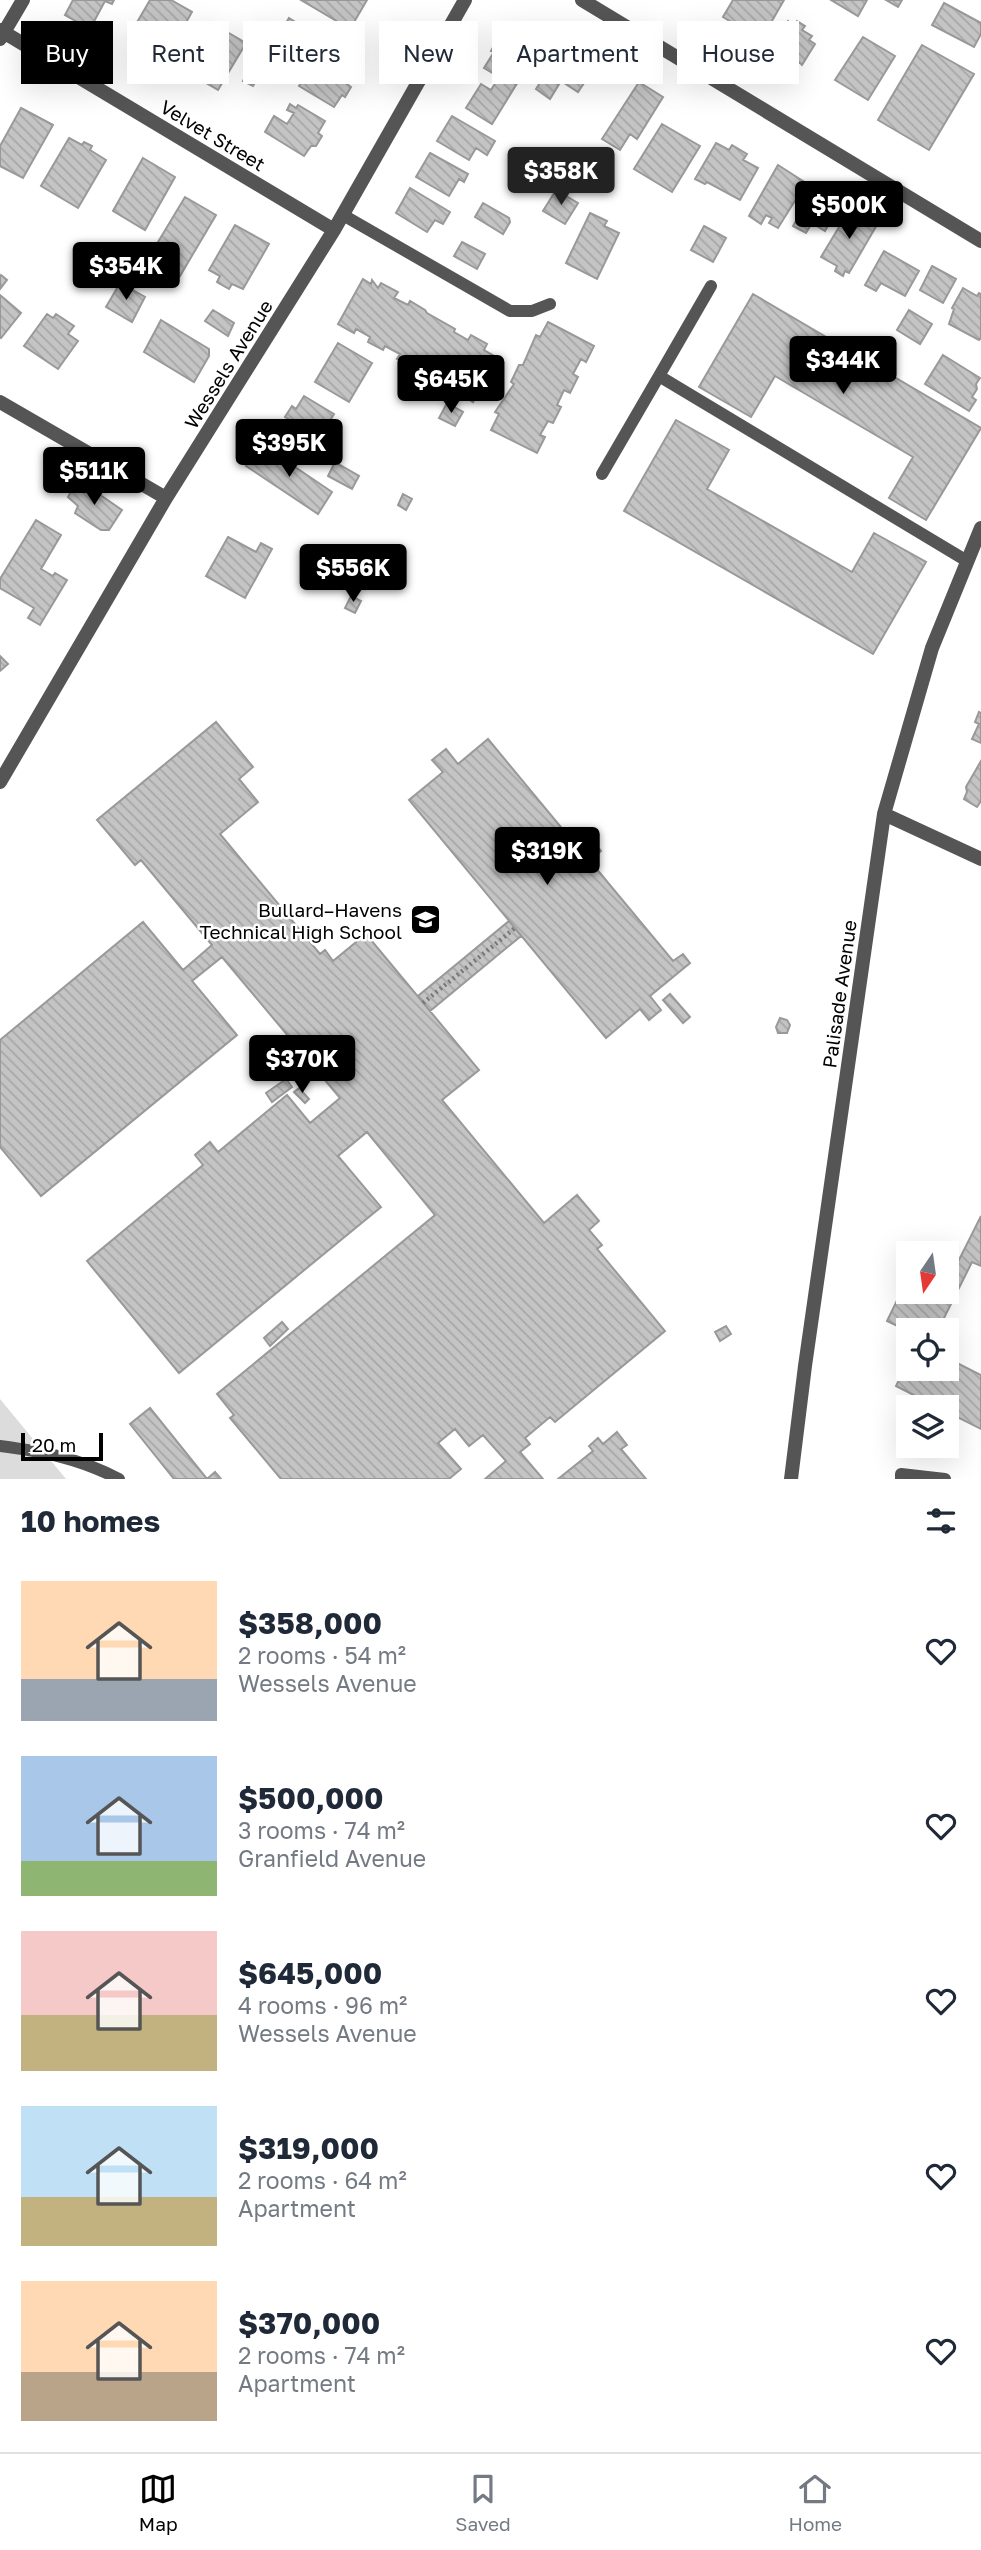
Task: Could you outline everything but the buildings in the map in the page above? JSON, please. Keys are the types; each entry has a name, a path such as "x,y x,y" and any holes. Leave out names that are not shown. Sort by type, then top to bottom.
{"street":[{"path":"1,34 23,0"},
{"name":"Wessels Avenue","path":"0,782 166,498 343,215 465,0"},
{"path":"582,0 981,242"},
{"name":"Velvet Street","path":"1,34 334,230"},
{"path":"0,402 166,498"},
{"name":"Palisade Avenue","path":"791,1479 884,814 932,648 981,528"},
{"path":"884,814 981,859"}],"lane":[{"path":"343,215 510,311 532,311 550,304"},
{"path":"602,474 711,286"},
{"path":"659,376 967,561"},
{"path":"0,1446 57,1454 99,1468 119,1479"},
{"path":"901,1479 901,1474 945,1479"}],"path":[{"path":"423,1003 514,928"}],"shaded area":[{"path":"0,1399 66,1479 0,1479"}],"place":[{"name":"Bullard–Havens Technical High School","path":"425,920"}]}
